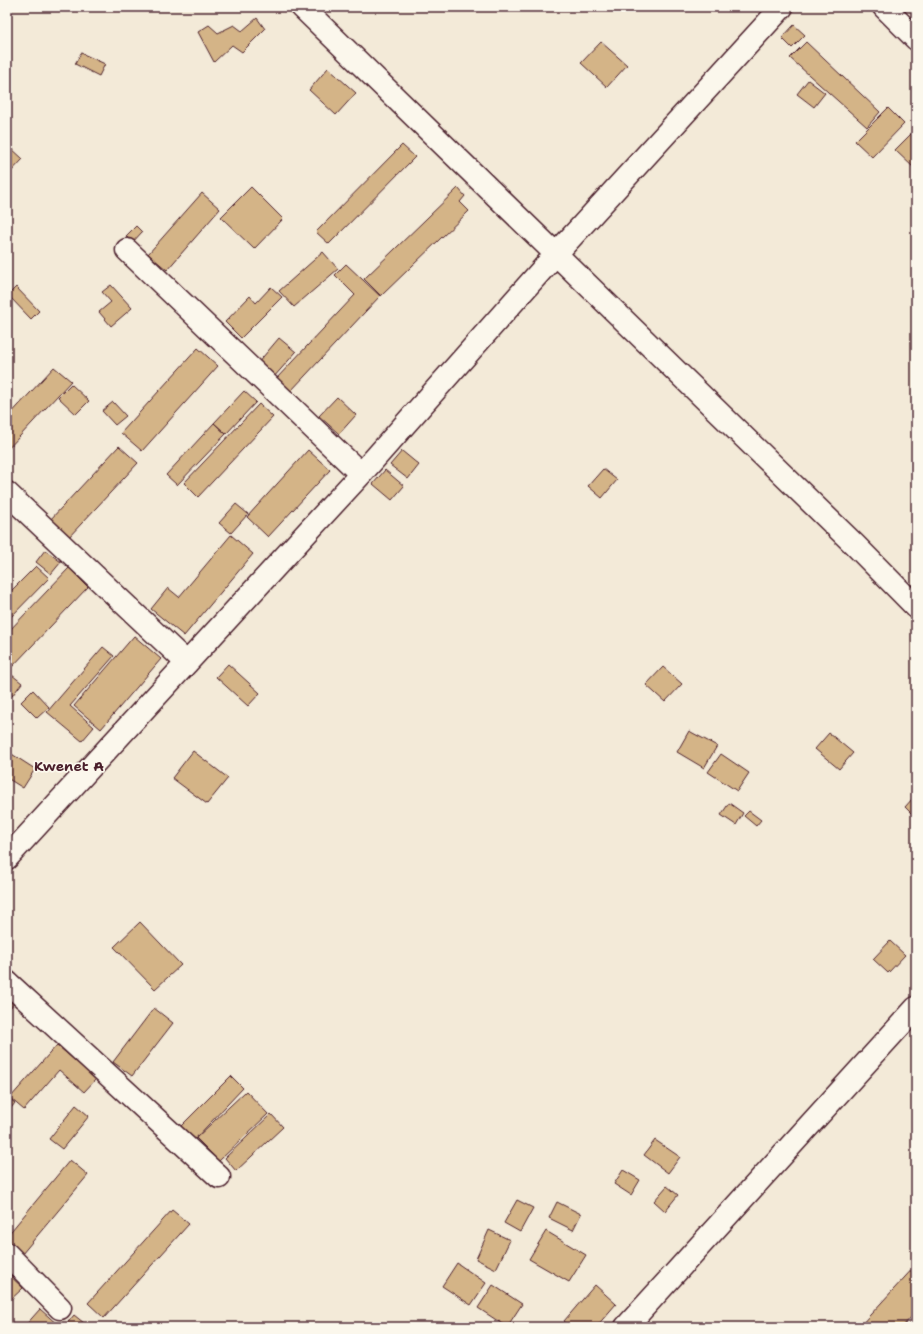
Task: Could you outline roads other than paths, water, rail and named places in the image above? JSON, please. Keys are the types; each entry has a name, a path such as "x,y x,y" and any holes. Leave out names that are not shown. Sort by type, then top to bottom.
{"street":[{"path":"302,7 555,255 855,545 916,607"},
{"path":"7,858 361,474 555,255 782,7"},
{"path":"884,7 916,39"},
{"path":"126,250 361,474"},
{"path":"7,493 187,663"},
{"path":"7,982 218,1176"},
{"path":"626,1327 916,1008"},
{"path":"7,1254 60,1308"}],"district":[{"name":"Kwenet A","path":"69,766"}]}
